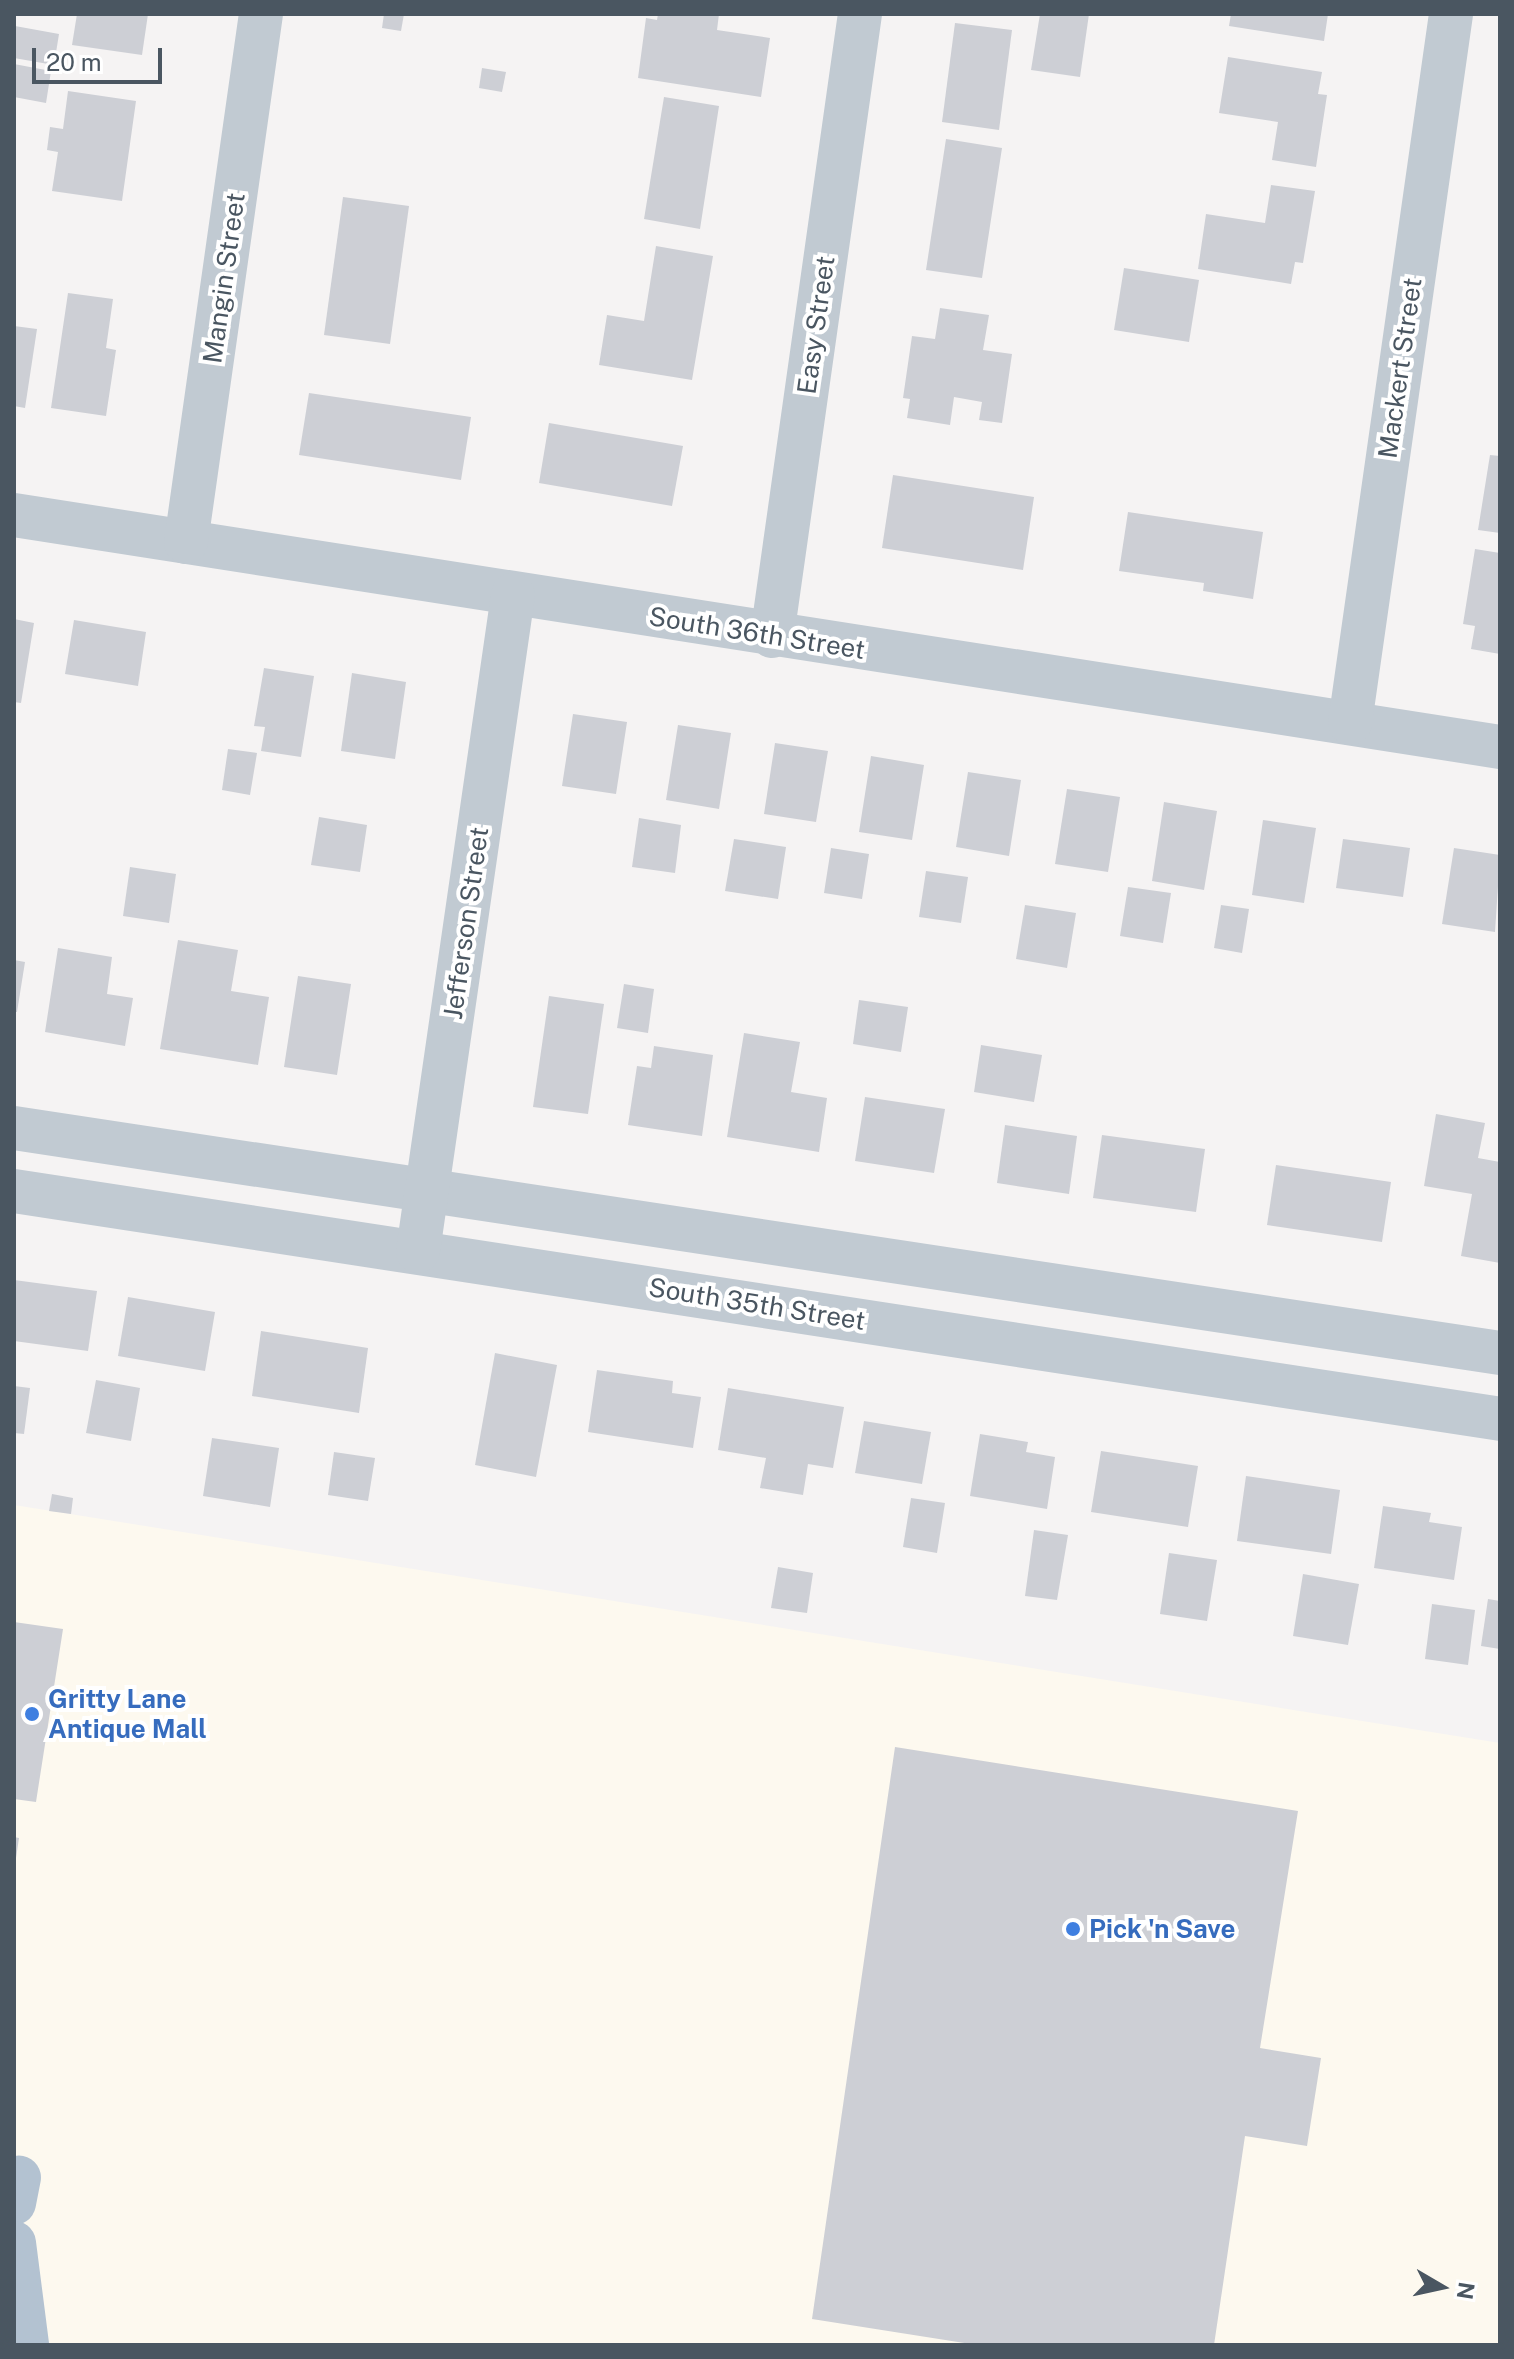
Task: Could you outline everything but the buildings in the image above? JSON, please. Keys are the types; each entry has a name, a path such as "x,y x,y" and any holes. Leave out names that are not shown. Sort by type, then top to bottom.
{"main road":[{"path":"14,2243 27,2345"}],"street":[{"name":"Mangin Street","path":"186,542 261,14"},
{"name":"Easy Street","path":"772,636 860,14"},
{"name":"Mackert Street","path":"1350,723 1451,14"},
{"name":"South 36th Street","path":"14,515 772,636 1500,747"},
{"name":"Jefferson Street","path":"418,1251 513,595"},
{"path":"14,1128 428,1188 1500,1353"},
{"name":"South 35th Street","path":"14,1191 1500,1419"}],"shaded area":[{"path":"14,1505 1500,1743 1500,2345 14,2345"}],"place":[{"name":"Gritty Lane Antique Mall","path":"32,1714"},
{"name":"Pick 'n Save","path":"1073,1929"}]}
